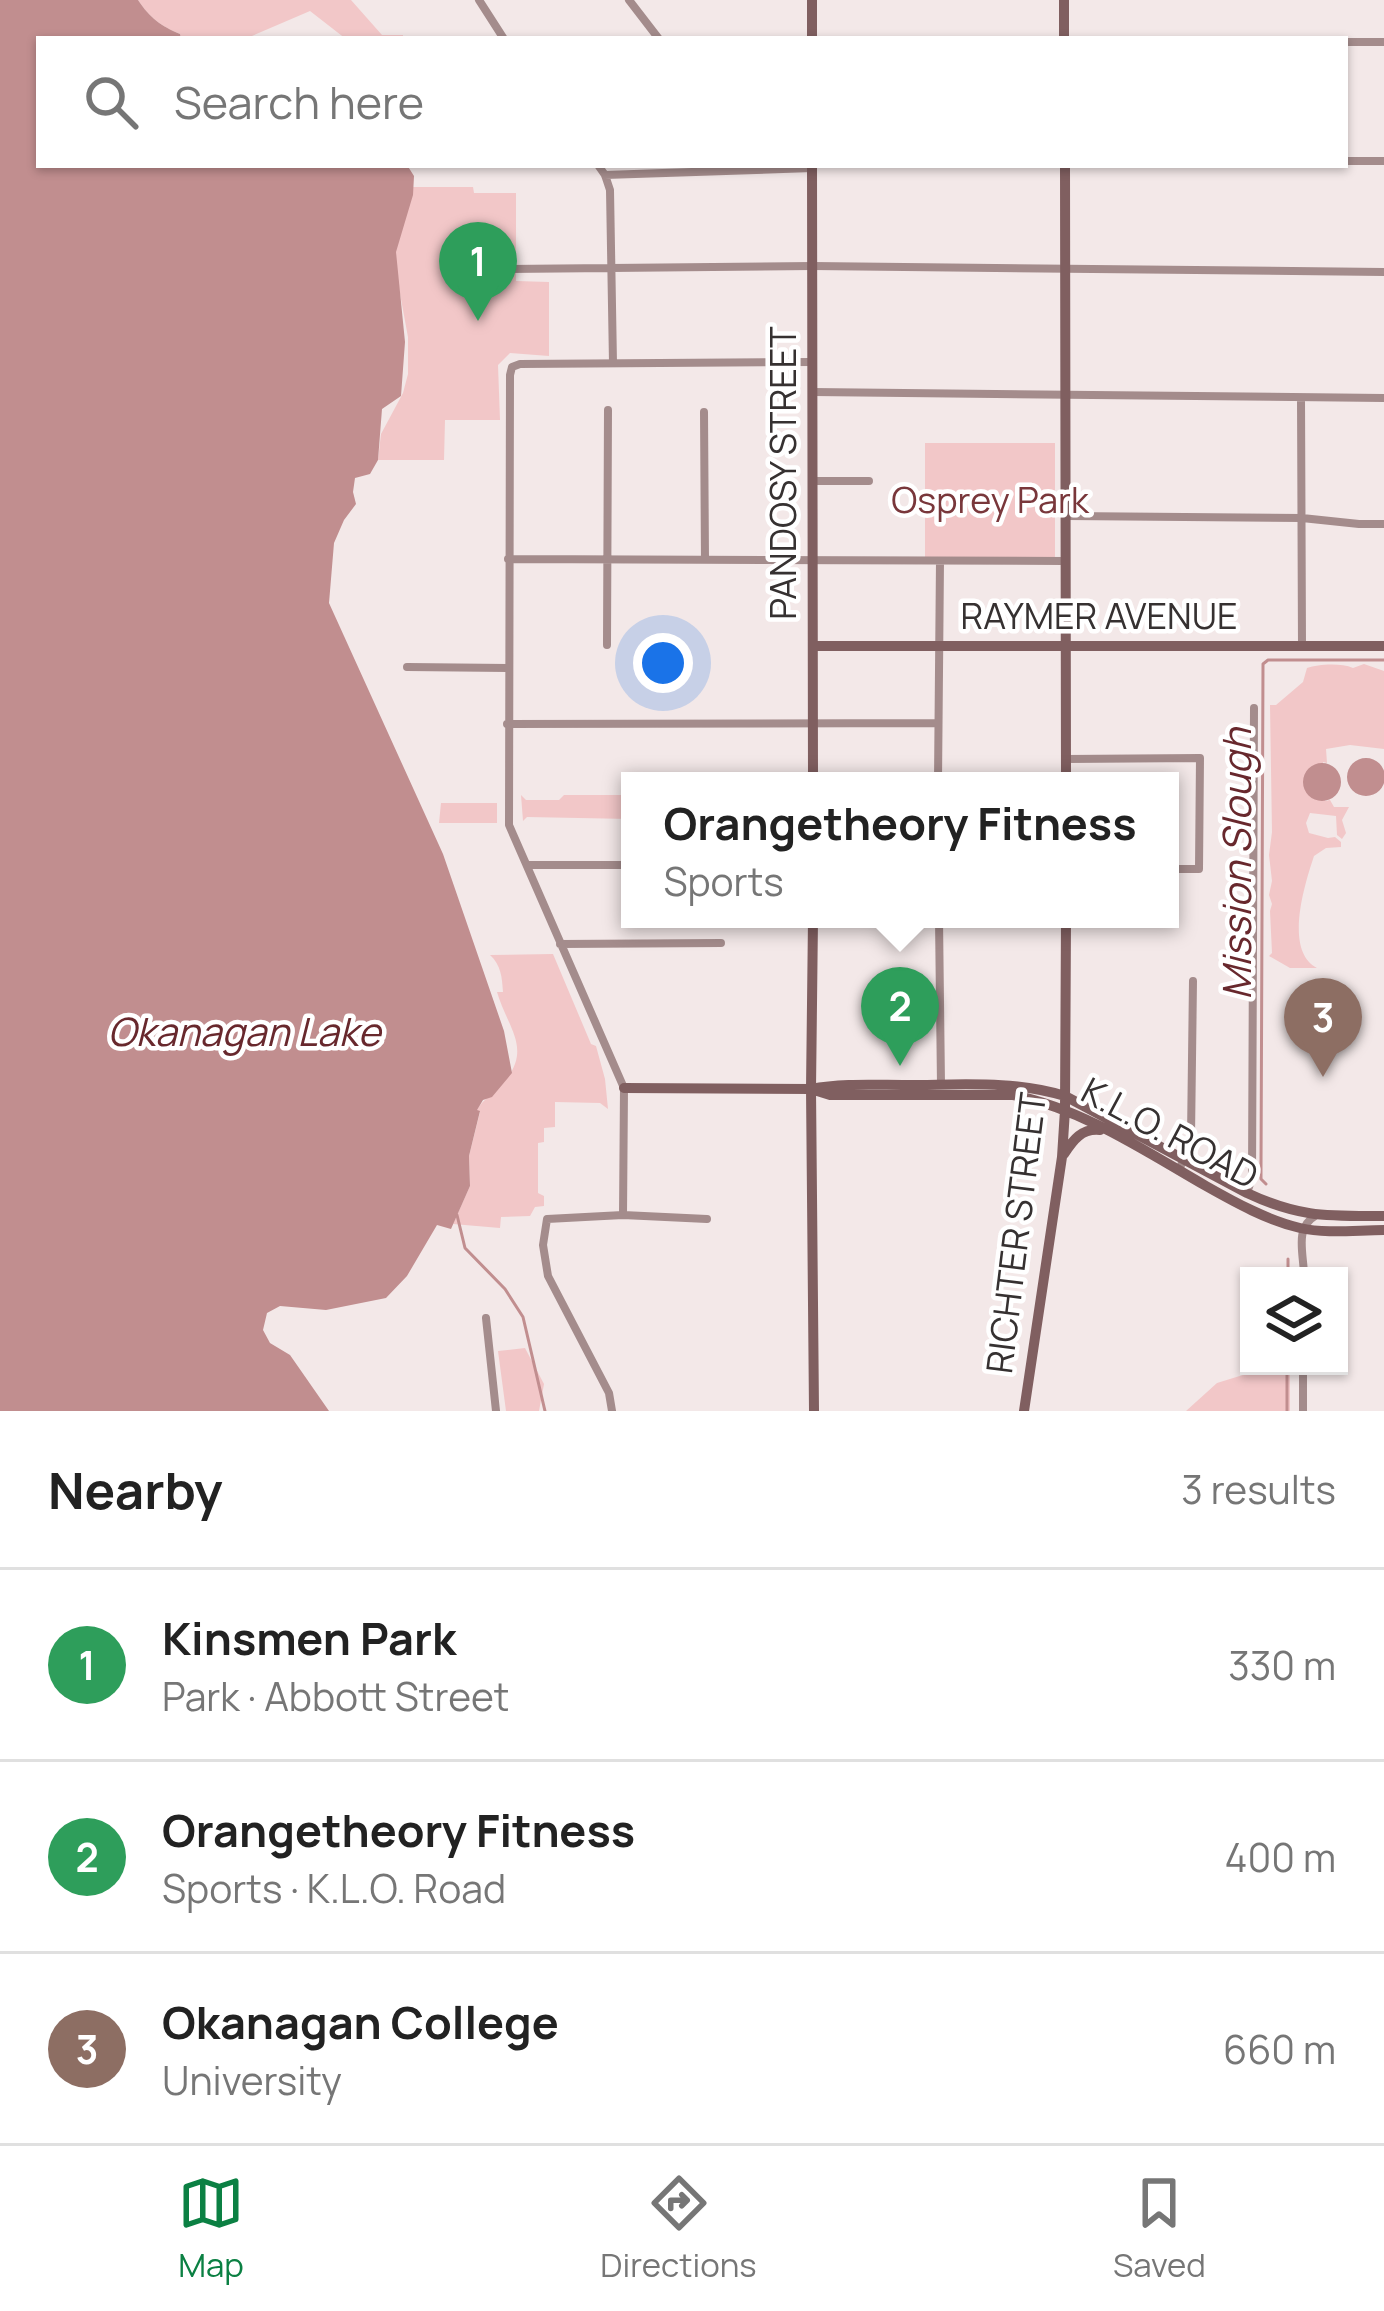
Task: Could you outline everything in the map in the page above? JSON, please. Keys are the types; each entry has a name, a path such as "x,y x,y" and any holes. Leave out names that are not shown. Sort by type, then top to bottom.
{"street":[{"path":"479,0 502,36"},
{"path":"629,0 657,36"},
{"path":"812,0 812,36"},
{"path":"1064,0 1064,36"},
{"path":"1348,42 1384,42"},
{"path":"1348,161 1384,161"},
{"path":"600,168 610,190 613,363"},
{"path":"605,175 766,168"},
{"name":"PANDOSY STREET","path":"812,168 813,772"},
{"path":"1065,168 1066,772"},
{"path":"503,269 813,266 1384,272"},
{"path":"622,1215 624,1088 509,824 512,368 520,364 813,362"},
{"path":"813,392 1384,398"},
{"path":"1300,398 1302,645"},
{"path":"607,646 608,410"},
{"path":"704,412 705,560"},
{"path":"813,481 869,481"},
{"path":"1066,516 1302,518 1384,524"},
{"path":"508,559 1065,561"},
{"path":"938,772 940,561"},
{"name":"RAYMER AVENUE","path":"813,646 1384,646"},
{"path":"407,667 508,668"},
{"path":"1247,1193 1252,1178 1254,708"},
{"path":"508,724 938,723"},
{"path":"1066,760 1200,758 1199,869 1179,869"},
{"path":"527,865 621,865"},
{"path":"813,928 814,1411"},
{"path":"939,928 940,1084"},
{"name":"RICHTER STREET","path":"1024,1411 1062,1157 1066,928"},
{"path":"560,944 721,943"},
{"path":"1182,1165 1191,1137 1193,981"},
{"name":"K.L.O. ROAD","path":"811,1089 940,1084 1042,1089 1065,1096 1182,1165 1235,1203 1271,1219 1307,1229 1384,1230"},
{"path":"624,1088 811,1089"},
{"name":"K.L.O. ROAD","path":"811,1089 830,1095 1012,1095 1041,1101 1277,1207 1315,1216 1384,1216"},
{"path":"1062,1157 1080,1134 1092,1129 1108,1131"},
{"path":"612,1411 609,1393 548,1276 543,1245 547,1219 622,1215 707,1219"},
{"path":"1304,1267 1304,1224 1315,1216"},
{"path":"486,1318 496,1411"},
{"path":"1303,1375 1303,1411"}],"green space":[{"path":"138,0 351,0 382,35 403,36 342,36 310,11 252,36 180,36 152,17"},
{"path":"406,187 473,187 474,193 516,193 516,281 549,282 549,356 510,353 498,365 500,420 445,420 444,460 378,460 381,434 408,374 408,337 391,245"},
{"name":"Osprey Park","path":"925,443 1055,443 1055,557 925,557"},
{"path":"1364,664 1384,671 1384,749 1350,745 1326,749 1325,801 1330,800 1334,807 1349,807 1342,820 1346,833 1342,839 1337,835 1336,816 1310,813 1309,833 1335,837 1341,847 1326,848 1314,856 1302,900 1301,948 1317,968 1290,968 1269,956 1270,705 1303,682 1307,668"},
{"path":"521,795 526,800 559,800 564,795 621,795 621,819 527,817 523,821"},
{"path":"441,803 497,803 497,823 439,823"},
{"path":"553,954 591,1044 596,1046 608,1109 600,1103 555,1102 555,1127 544,1128 544,1142 538,1143 538,1193 544,1196 544,1206 535,1207 530,1216 501,1217 500,1228 453,1224 470,1186 469,1156 480,1112 476,1111 503,1083 516,1060 515,1039 497,992 503,992 500,972 490,955"},
{"path":"525,1348 544,1384 539,1411 506,1411 498,1351"},
{"path":"1243,1375 1290,1375 1290,1411 1186,1411 1217,1383"}],"water":[{"name":"Okanagan Lake","path":"0,0 138,0 156,21 180,36 36,36 36,168 409,168 414,176 396,252 405,342 401,396 382,409 378,460 370,474 355,478 356,504 334,543 329,603 443,854 504,1031 512,1073 477,1110 469,1156 470,1186 451,1229 437,1225 407,1276 386,1298 326,1310 280,1306 267,1313 263,1330 270,1343 290,1355 329,1411 0,1411"},
{"path":"1366,758 1380,763 1385,777 1380,791 1366,796 1352,791 1347,777 1352,763"},
{"path":"1322,763 1336,768 1341,782 1336,796 1322,801 1308,796 1303,782 1308,768"}],"waterway":[{"name":"Mission Slough","path":"1266,1184 1261,1179 1263,664 1268,660 1384,660"},
{"path":"457,1215 465,1248 505,1289 523,1317 545,1411"},
{"name":"Mission Slough","path":"1288,1259 1288,1267"},
{"name":"Mission Slough","path":"1287,1375 1287,1411"}],"place":[{"name":"Kinsmen Park","path":"478,321"},
{"name":"Orangetheory Fitness","path":"900,1066"},
{"name":"Okanagan College","path":"1323,1077"}]}
